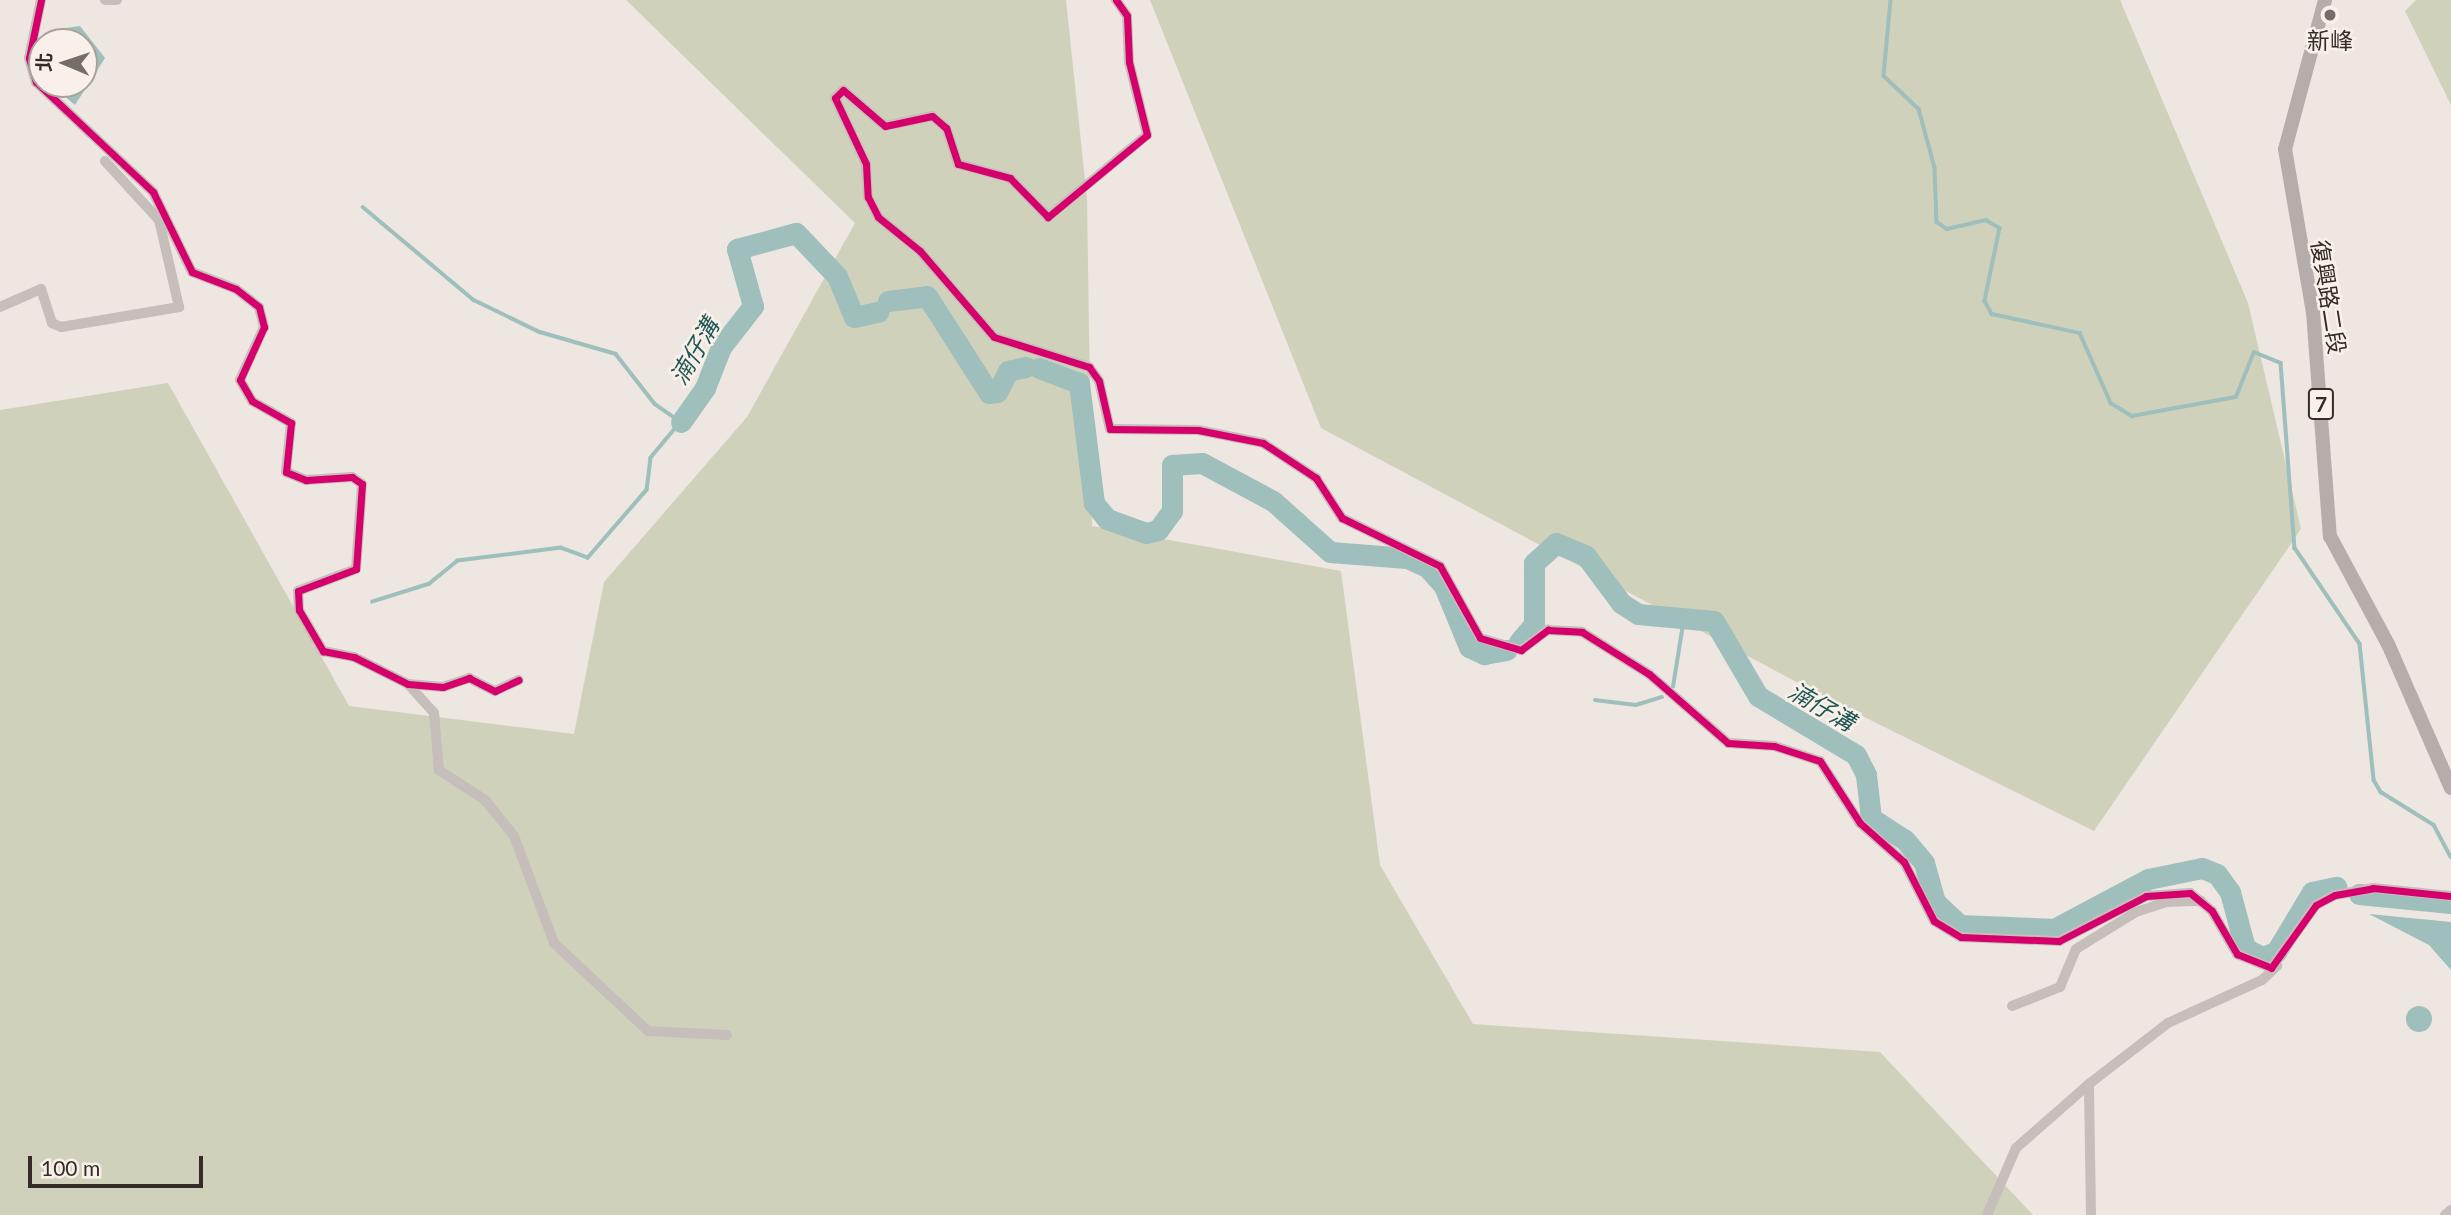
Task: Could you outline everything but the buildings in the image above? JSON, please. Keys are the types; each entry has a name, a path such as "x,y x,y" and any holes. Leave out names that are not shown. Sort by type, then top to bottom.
{"main road":[{"name":"復興路二段","path":"2325,0 2285,149 2312,312 2330,536 2388,644 2451,788"}],"street":[{"path":"0,307 41,289 52,323 61,327 127,311 174,310 182,303 154,210 46,95 31,69 32,28 41,0"},
{"path":"105,0 117,0"},
{"path":"1116,0 1127,16 1129,62 1147,135 1048,217 1010,178 958,164 940,121 922,115 879,125 843,90 835,92 866,164 871,207 920,251 993,337 1089,367 1110,429 1198,430 1283,453 1316,478 1342,519 1440,566 1480,638 1521,650 1548,629 1582,632 1649,674 1728,743 1774,746 1820,761 1860,823 1905,862 1924,906 1944,930 1977,939 2059,940 2146,896 2190,893 2201,901 2249,964 2278,964"},
{"path":"87,136 153,192 192,272 236,289 259,307 264,327 243,363 240,380 252,401 290,423 286,472 306,480 352,477 364,492 359,563 298,591 299,610 323,651 354,657 408,684 434,713 439,770 485,800 514,836 554,943 648,1031 727,1035"},
{"path":"408,684 443,687 469,678 495,691 519,680"},
{"path":"1987,1215 2016,1148 2089,1084 2168,1023 2262,980 2278,964 2316,905 2335,895 2373,888 2451,896"},
{"path":"2011,1006 2060,987 2076,949 2136,912 2166,902 2201,901"},
{"path":"2089,1084 2091,1215"},
{"path":"2445,1215 2451,1210"}],"green space":[{"path":"626,0 1066,0 1087,199 1092,526 1341,571 1380,865 1473,1024 1880,1052 2033,1215 0,1215 0,410 168,383 349,706 574,734 604,582 747,417 855,223"},
{"path":"1150,0 2120,0 2248,303 2301,529 2094,831 1832,701 1321,428"},
{"path":"2416,0 2451,0 2451,105 2405,11"}],"water":[{"path":"98,49 105,58 98,69"},
{"path":"67,98 79,98 75,105"},
{"path":"2369,914 2451,922 2451,970 2429,945"},
{"path":"2419,1006 2428,1010 2432,1019 2428,1028 2419,1032 2410,1028 2406,1019 2410,1010"}],"waterway":[{"path":"1891,0 1884,76 1919,109 1935,168 1937,222 1947,229 1986,220 2000,228 1985,301 1992,314 2080,333 2111,403 2132,416 2236,397 2254,352 2281,363 2295,548 2360,644 2374,780 2381,792 2434,825 2451,857"},
{"name":"湳仔溝","path":"363,207 474,300 540,332 616,354 655,404 681,422 651,458 647,490 588,558 561,548 458,561 430,584 373,602"},
{"name":"湳仔溝","path":"681,422 705,388 721,347 753,306 737,249 796,233 837,276 854,317 878,312"},
{"name":"湳仔溝","path":"888,301 927,296 989,393 997,392 1008,371 1026,367"},
{"name":"湳仔溝","path":"1039,368 1079,383 1094,503 1107,519 1146,533 1158,530 1172,511 1172,465 1202,463 1273,501 1330,552 1407,558 1427,567 1444,586 1469,647 1484,654 1507,650"},
{"name":"湳仔溝","path":"1519,642 1534,624 1534,563 1556,543 1586,556 1621,603 1638,614 1714,621 1758,696 1856,755 1866,775 1871,818 1905,840 1924,863 1935,902 1960,925 2054,929 2148,879 2202,868 2217,874 2230,892 2245,948 2262,957 2276,952 2312,892 2336,887"},
{"path":"1673,687 1684,618"},
{"path":"1595,700 1636,705 1662,697"},
{"name":"湳仔溝","path":"2359,894 2451,903"}],"cycle path":[{"path":"41,0 29,58 36,82 153,192 192,272 236,289 259,307 264,327 240,380 252,401 291,423 286,472 306,480 352,477 362,484 356,569 298,591 299,610 323,651 354,657 408,684 443,687 469,678 495,691 519,680"},
{"path":"1116,0 1127,16 1129,62 1147,135 1048,217 1010,178 958,164 946,128 932,116 885,126 843,90 835,98 866,164 868,197 878,217 920,251 994,337 1089,367 1099,381 1110,429 1198,430 1263,443 1316,478 1342,518 1440,566 1480,638 1521,650 1548,630 1582,632 1649,674 1728,743 1774,746 1820,761 1860,823 1904,862 1934,921 1961,937 2059,941 2146,896 2190,893 2212,911 2237,954 2271,968 2316,905 2335,895 2373,888 2451,896"}],"place":[{"name":"新峰","path":"2330,15"}]}
